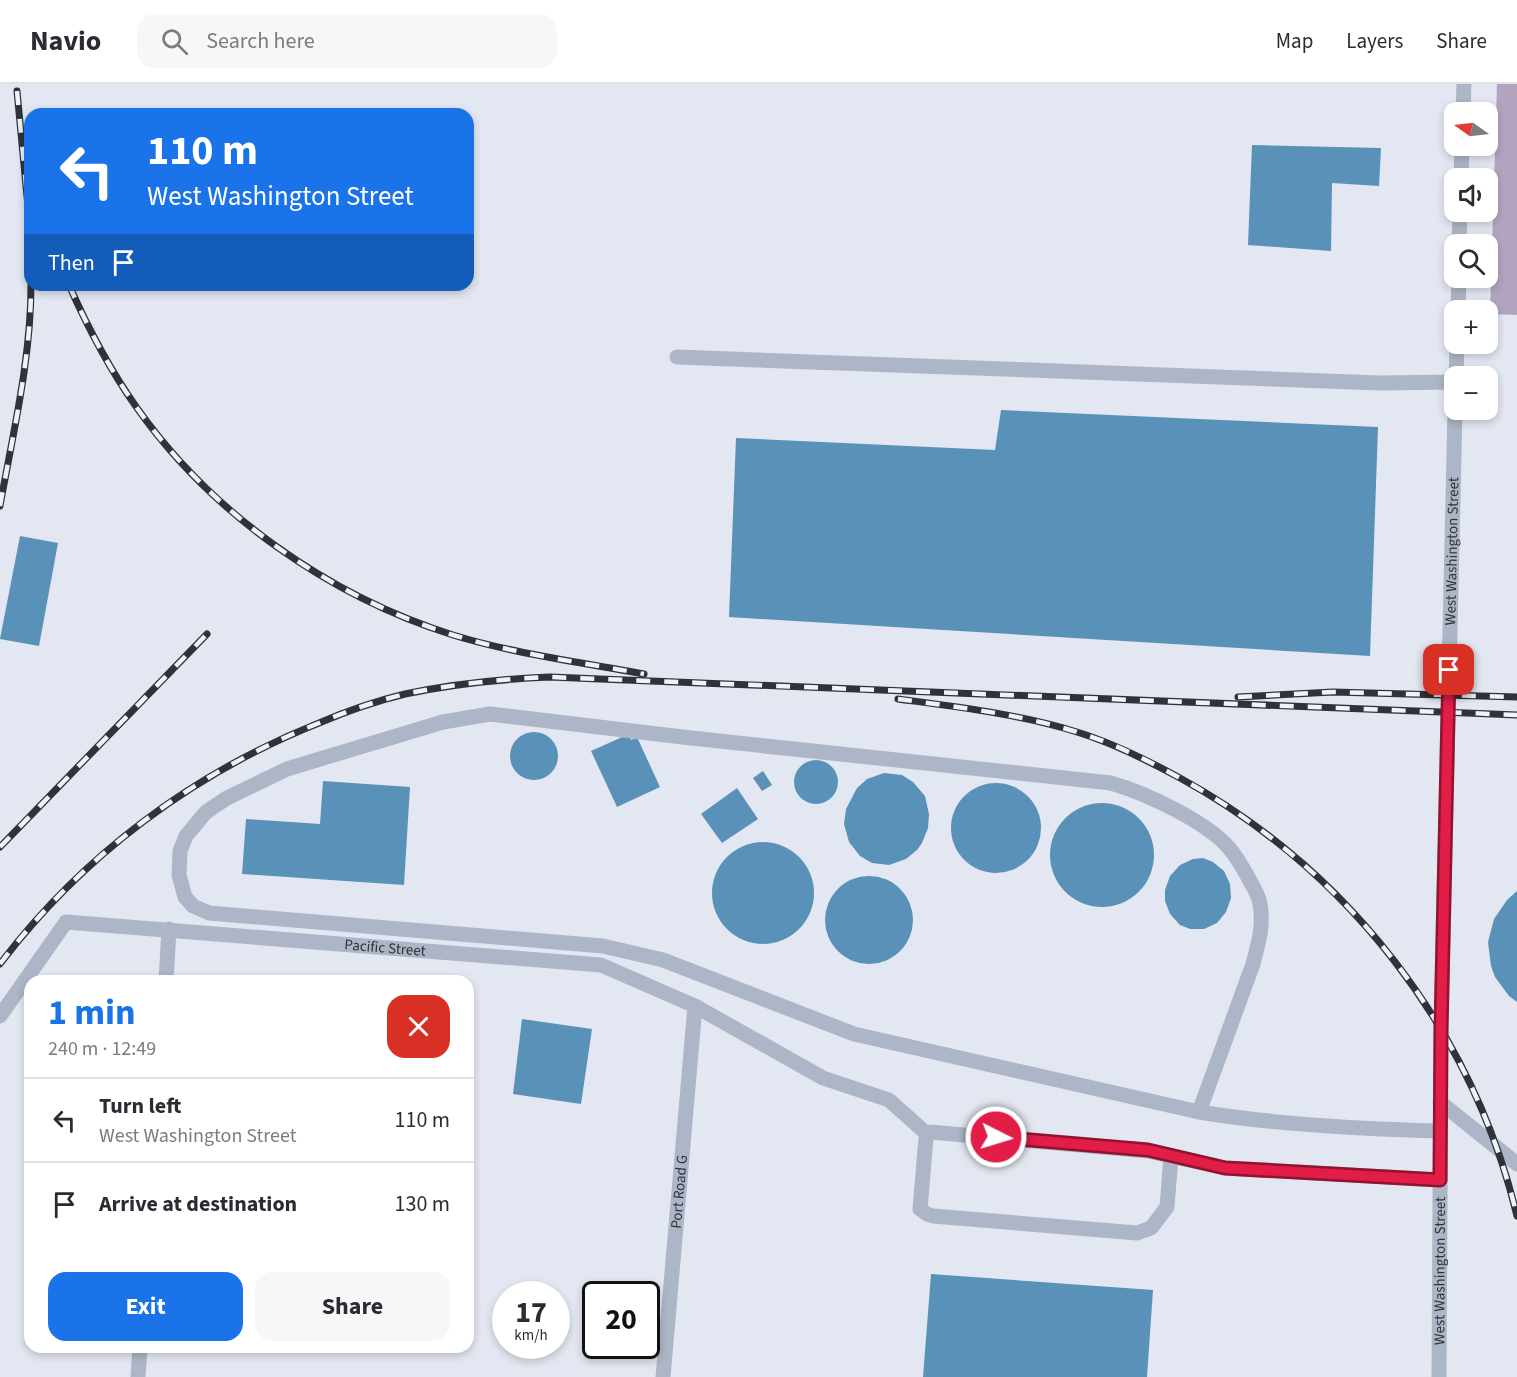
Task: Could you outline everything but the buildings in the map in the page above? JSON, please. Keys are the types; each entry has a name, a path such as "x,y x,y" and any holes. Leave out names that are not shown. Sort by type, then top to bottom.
{"street":[{"path":"1463,102 1464,84"},
{"path":"677,357 1381,383 1444,382"},
{"name":"West Washington Street","path":"1439,1377 1440,1102 1455,420"},
{"path":"1199,1112 1253,964 1262,917 1260,902 1239,862 1228,846 1215,835 1188,817 1132,789 1112,783 656,735 490,714 443,722 287,769 227,798 206,812 186,836 180,851 179,875 185,897 193,906 209,914 603,946 663,960 854,1034 1199,1112 1360,1129 1440,1131"},
{"name":"Pacific Street","path":"29,975 66,922 601,965 695,1006 824,1078 889,1100 927,1134"},
{"path":"166,975 170,929"},
{"name":"Pacific Street","path":"0,1016 24,982"},
{"name":"Port Road G","path":"663,1377 695,1006"},
{"path":"1440,1102 1517,1164"},
{"path":"1171,1156 1167,1207 1151,1228 1137,1233 933,1216 920,1209 927,1134 930,1132 1148,1150 1225,1168 1440,1180"},
{"path":"138,1377 140,1353"}],"shaded area":[{"path":"1497,84 1517,84 1517,315 1498,314 1498,300 1490,300 1491,288 1498,288 1498,234 1492,234 1493,222 1498,222 1498,168 1494,168 1495,156 1498,156"}],"railway":[{"path":"17,91 24,165"},
{"path":"0,506 25,368 31,291"},
{"path":"72,291 118,379 167,447 237,516 277,547 318,574 362,598 453,635 524,653 644,674"},
{"path":"0,847 207,634"},
{"path":"0,964 32,925 104,853 184,793 272,743 330,719 383,700 441,687 550,677 1517,715"},
{"path":"1238,697 1333,692 1517,697"},
{"path":"898,699 1011,716 1104,741 1180,778 1241,816 1297,859 1349,908 1395,961 1435,1019 1469,1082 1496,1147 1517,1216"}],"route":[{"path":"996,1137 1148,1150 1225,1168 1440,1180 1449,670"}]}
